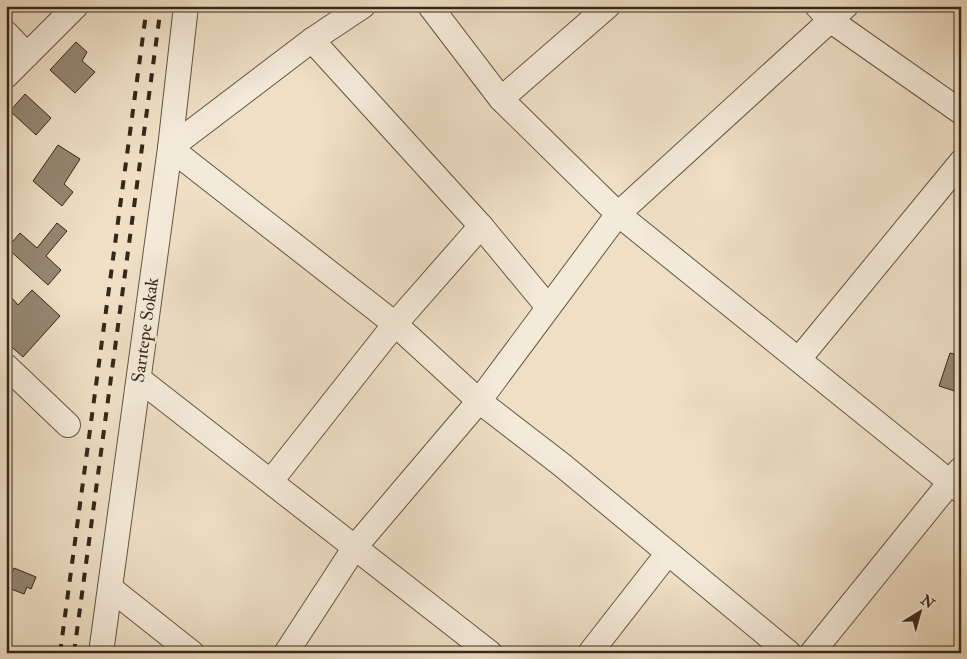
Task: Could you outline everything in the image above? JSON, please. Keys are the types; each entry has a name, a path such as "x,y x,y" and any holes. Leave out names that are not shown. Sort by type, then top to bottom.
{"street":[{"path":"6,76 76,6"},
{"name":"Sarıtepe Sokak","path":"101,653 170,148 186,6"},
{"path":"363,6 312,40 170,148 395,324 479,401 562,465 789,653"},
{"path":"430,6 501,100 618,214 799,359 957,480 812,653"},
{"path":"501,100 608,6"},
{"path":"286,653 354,547 479,401 618,214 831,11 961,112"},
{"path":"6,33 27,55"},
{"path":"312,40 481,226 548,306"},
{"path":"799,359 961,162"},
{"path":"271,481 395,324 481,226"},
{"path":"6,366 68,425"},
{"path":"139,378 490,653"},
{"path":"590,653 668,552"},
{"path":"110,588 192,653"}],"building":[{"path":"76,42 87,52 82,61 95,72 75,93 50,70"},
{"path":"25,94 51,118 36,135 10,111"},
{"path":"58,145 80,159 64,184 73,192 62,206 33,181"},
{"path":"57,223 67,231 46,256 61,270 48,285 7,248 20,233 37,248"},
{"path":"32,290 60,316 23,357 6,342 6,291 18,305"},
{"path":"950,353 961,356 961,393 939,386"},
{"path":"14,568 36,577 31,589 27,587 24,594 6,587"}],"railway":[{"path":"60,653 147,6"},
{"path":"74,653 161,6"}]}
